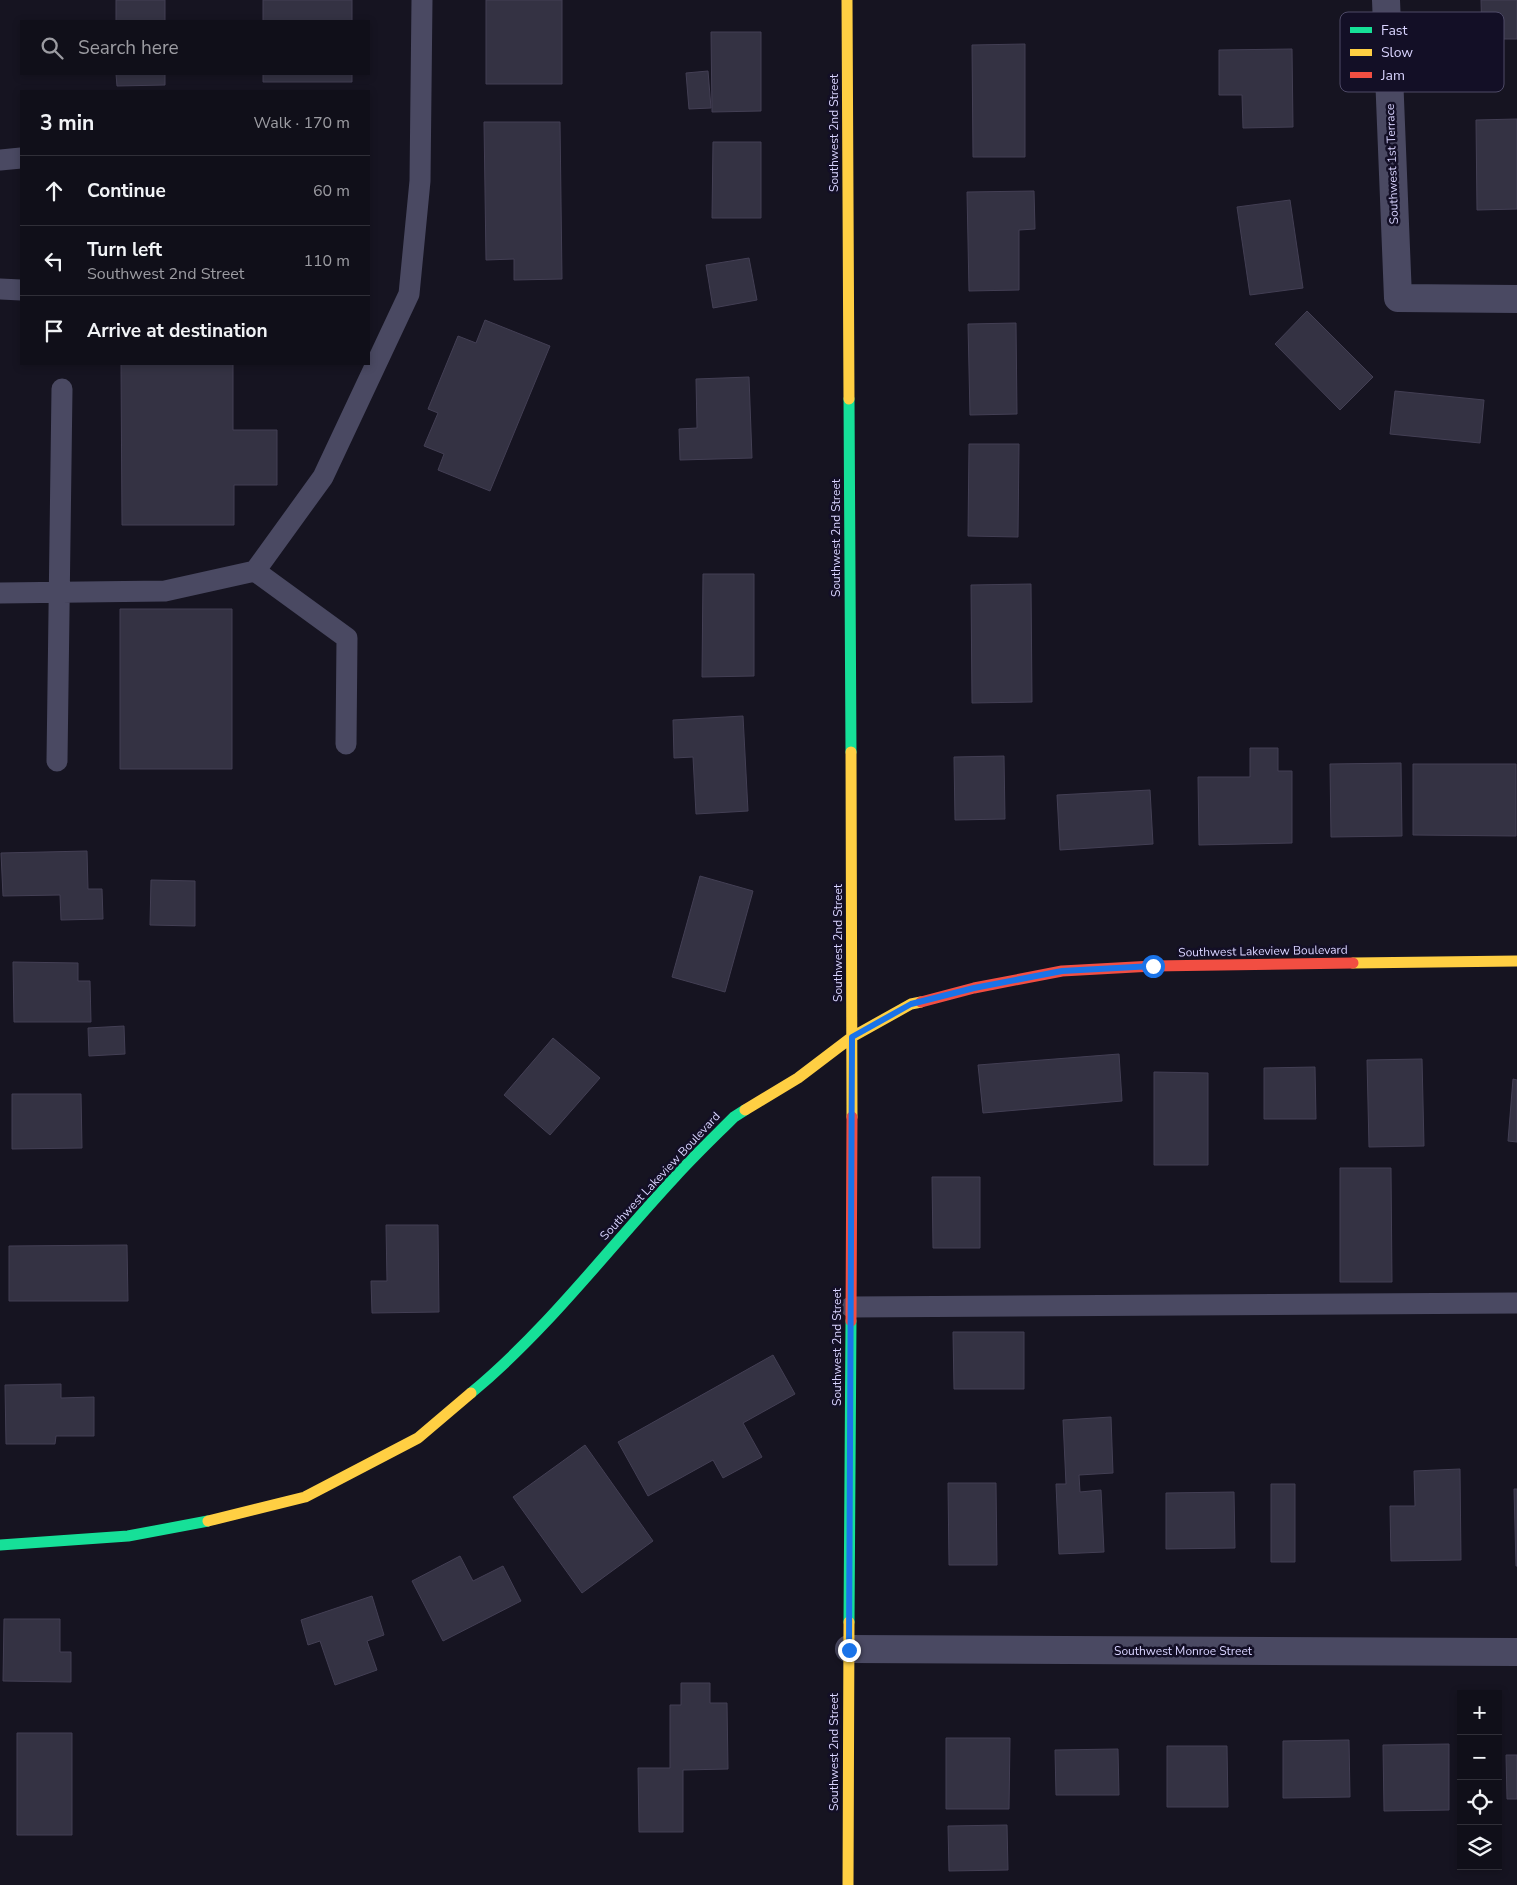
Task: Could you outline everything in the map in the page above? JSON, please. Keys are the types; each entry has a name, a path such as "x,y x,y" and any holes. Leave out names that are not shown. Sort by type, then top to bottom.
{"street":[{"name":"Southwest 2nd Street","path":"847,0 852,1037 848,1885"},
{"name":"Southwest 1st Terrace","path":"1390,92 1398,298 1517,299"},
{"name":"Southwest Lakeview Boulevard","path":"0,1545 128,1536 213,1520 296,1500 418,1438 498,1371 583,1281 675,1177 734,1117 798,1078 852,1037 911,1004 974,988 1062,971 1153,966 1517,961"},
{"name":"Southwest Monroe Street","path":"849,1650 1517,1652"}],"lane":[{"path":"0,592 165,590 254,571 322,477 409,294 420,181 422,0"},
{"path":"0,160 20,158"},
{"path":"0,289 20,290"},
{"path":"57,761 62,389"},
{"path":"254,571 347,638 346,744"},
{"path":"850,1307 1517,1304"}],"building":[{"path":"116,0 165,0 165,20 116,20"},
{"path":"263,0 352,0 352,20 263,20"},
{"path":"486,0 562,0 562,84 486,84"},
{"path":"1481,0 1517,0 1517,39 1504,39 1504,12 1481,12"},
{"path":"711,32 761,32 761,111 712,112"},
{"path":"1025,44 1025,157 973,157 972,45"},
{"path":"1292,49 1293,127 1243,128 1242,95 1219,95 1219,50"},
{"path":"708,71 711,108 689,109 686,73"},
{"path":"116,75 165,75 165,85 117,86"},
{"path":"263,75 352,75 352,82 263,82"},
{"path":"1517,119 1517,209 1477,210 1476,120"},
{"path":"484,122 560,122 562,279 514,280 514,259 486,260"},
{"path":"713,142 761,142 761,218 712,218"},
{"path":"1034,191 1035,229 1019,230 1019,290 969,291 967,192"},
{"path":"1290,200 1303,288 1250,295 1237,207"},
{"path":"749,258 757,300 713,308 706,265"},
{"path":"1307,311 1373,377 1340,410 1275,344"},
{"path":"485,320 550,346 490,491 438,470 444,454 424,446 438,413 428,409 458,336 476,343"},
{"path":"1016,323 1017,414 970,415 968,324"},
{"path":"121,365 233,365 233,430 277,430 277,485 234,485 234,525 122,525"},
{"path":"749,377 752,458 680,460 679,429 697,428 696,379"},
{"path":"1395,391 1484,400 1480,443 1390,434"},
{"path":"969,444 1019,444 1018,537 968,536"},
{"path":"703,574 754,574 754,676 702,677"},
{"path":"1031,584 1032,702 972,703 971,585"},
{"path":"120,609 232,609 232,769 120,769"},
{"path":"743,716 748,811 696,814 693,757 674,758 673,720"},
{"path":"1250,748 1278,748 1278,771 1292,771 1292,843 1199,845 1198,777 1250,777"},
{"path":"1004,756 1005,819 955,820 954,757"},
{"path":"1401,763 1402,836 1331,837 1330,764"},
{"path":"1413,764 1516,764 1516,836 1413,835"},
{"path":"1150,790 1153,844 1060,850 1057,795"},
{"path":"87,851 88,889 102,889 103,919 61,920 60,895 3,896 1,853"},
{"path":"700,876 753,891 725,992 672,977"},
{"path":"151,880 195,881 195,926 150,925"},
{"path":"13,962 78,963 78,981 90,981 91,1022 14,1022"},
{"path":"124,1026 125,1054 89,1056 88,1028"},
{"path":"553,1038 600,1078 550,1135 504,1095"},
{"path":"1119,1054 1122,1101 983,1113 978,1065"},
{"path":"1422,1059 1424,1146 1369,1147 1367,1060"},
{"path":"1315,1067 1316,1119 1264,1119 1264,1068"},
{"path":"1154,1072 1208,1073 1208,1165 1154,1165"},
{"path":"1513,1079 1517,1080 1517,1142 1508,1141"},
{"path":"12,1094 81,1094 82,1148 12,1149"},
{"path":"1340,1168 1391,1168 1392,1282 1340,1282"},
{"path":"932,1177 980,1177 980,1248 933,1248"},
{"path":"386,1225 438,1225 439,1312 372,1313 371,1281 387,1281"},
{"path":"127,1245 128,1301 9,1301 9,1246"},
{"path":"953,1332 1024,1332 1024,1389 954,1389"},
{"path":"773,1355 795,1394 743,1423 762,1457 723,1478 713,1460 648,1496 618,1442"},
{"path":"61,1384 61,1398 94,1397 94,1436 56,1436 55,1444 6,1444 5,1385"},
{"path":"1111,1417 1113,1473 1079,1475 1080,1492 1101,1490 1104,1552 1059,1554 1056,1484 1066,1484 1063,1420"},
{"path":"585,1445 653,1541 582,1593 513,1497"},
{"path":"1460,1469 1461,1560 1391,1561 1390,1506 1415,1506 1414,1471"},
{"path":"948,1483 996,1483 997,1565 949,1565"},
{"path":"1271,1484 1295,1484 1295,1562 1271,1562"},
{"path":"1514,1489 1517,1489 1517,1566 1516,1566"},
{"path":"1234,1492 1235,1548 1166,1549 1166,1493"},
{"path":"460,1556 473,1581 503,1566 521,1601 443,1641 412,1581"},
{"path":"372,1596 384,1635 367,1641 377,1670 335,1685 320,1641 308,1645 301,1620"},
{"path":"4,1619 60,1619 60,1652 71,1652 71,1682 3,1681"},
{"path":"681,1683 710,1683 710,1703 727,1703 728,1769 683,1770 683,1832 639,1832 638,1768 670,1768 670,1705 681,1705"},
{"path":"17,1733 72,1733 72,1835 17,1835"},
{"path":"946,1738 1010,1738 1009,1809 946,1809"},
{"path":"1349,1740 1350,1797 1283,1798 1283,1741"},
{"path":"1449,1744 1449,1810 1384,1811 1383,1745"},
{"path":"1167,1746 1227,1746 1228,1807 1167,1807"},
{"path":"1118,1749 1119,1795 1056,1795 1055,1750"},
{"path":"1506,1755 1517,1755 1517,1799 1507,1799"},
{"path":"1007,1825 1008,1870 949,1871 948,1826"}],"traffic: fast":[{"path":"849,399 851,752"},
{"path":"471,1393 526,1343 682,1169 734,1117 745,1110"},
{"path":"849,1622 851,1321"},
{"path":"0,1545 128,1536 208,1521"}],"traffic: slow":[{"path":"847,0 849,399"},
{"path":"851,752 852,1117"},
{"path":"1353,963 1517,961"},
{"path":"745,1110 798,1078 852,1037 911,1004 921,1002"},
{"path":"208,1521 305,1497 418,1438 471,1393"},
{"path":"848,1885 849,1622"}],"traffic: jam":[{"path":"921,1002 974,988 1062,971 1153,966 1353,963"},
{"path":"851,1321 852,1117"}],"route":[{"path":"849,1650 852,1037 911,1004 974,988 1062,971 1153,966"}]}
